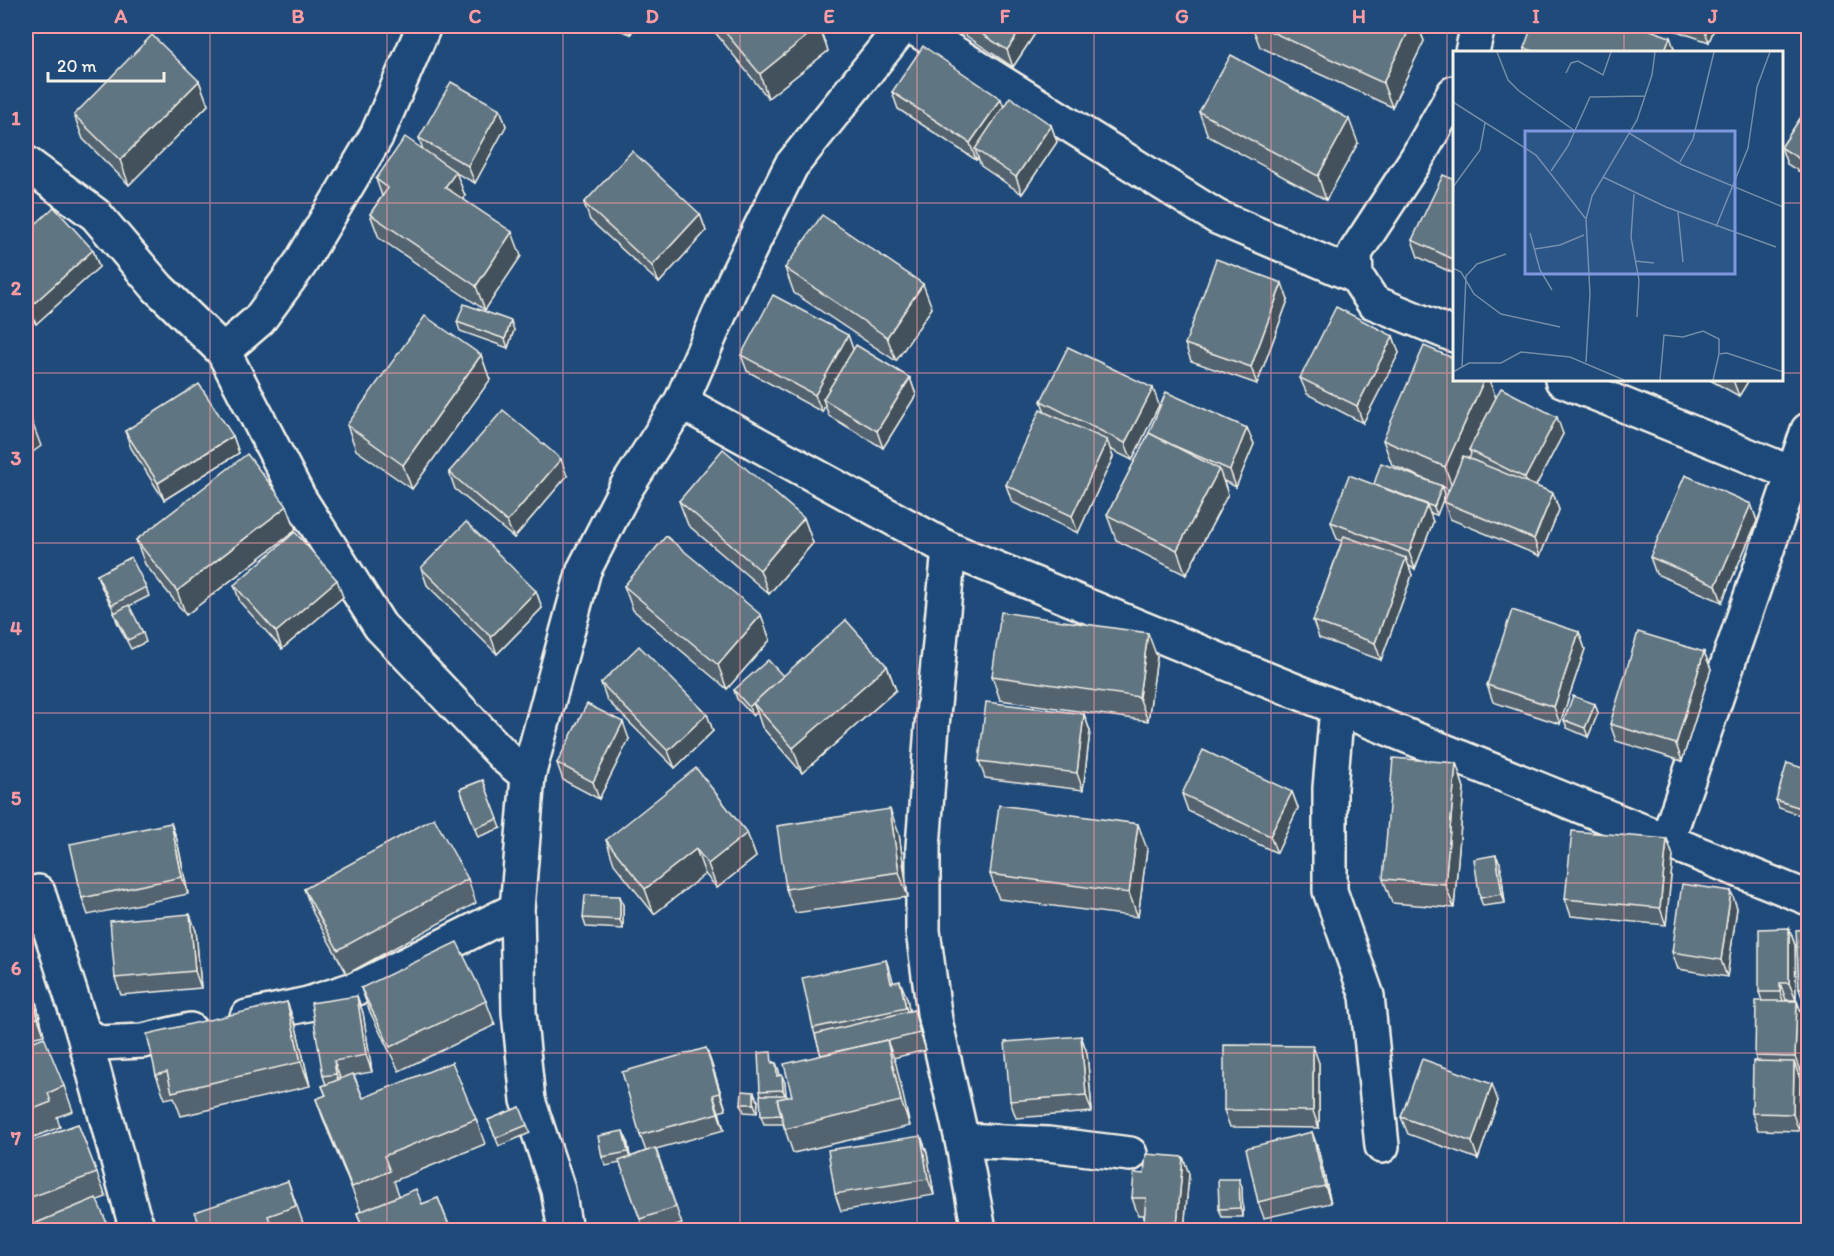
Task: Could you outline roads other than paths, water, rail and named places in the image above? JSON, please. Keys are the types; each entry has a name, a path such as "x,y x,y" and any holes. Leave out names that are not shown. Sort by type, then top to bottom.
{"street":[{"path":"223,351 259,320 300,264 377,135 424,26"},
{"path":"565,1230 558,1190 528,1100 519,1012 517,909 528,776 584,570 626,488 681,402 734,281 791,166 903,26"},
{"path":"911,26 1217,217 1356,276"},
{"path":"1472,51 1478,26"},
{"path":"1453,96 1417,158 1355,253 1356,276 1373,302 1453,334"},
{"path":"26,163 96,215 158,288 223,351 299,498 380,626 506,758 528,776"},
{"path":"1564,381 1801,476"},
{"path":"681,402 949,549 1809,898"},
{"path":"1667,841 1801,476 1809,430"},
{"path":"949,549 923,847 923,931 935,1020 962,1140 979,1230"},
{"path":"1337,708 1330,788 1330,891 1367,996 1382,1146"},
{"path":"38,892 83,1032 133,1216 139,1230"},
{"path":"83,1032 99,1043 143,1041 308,1004 363,986 517,909"},
{"path":"962,1140 1048,1144 1130,1154"}]}
